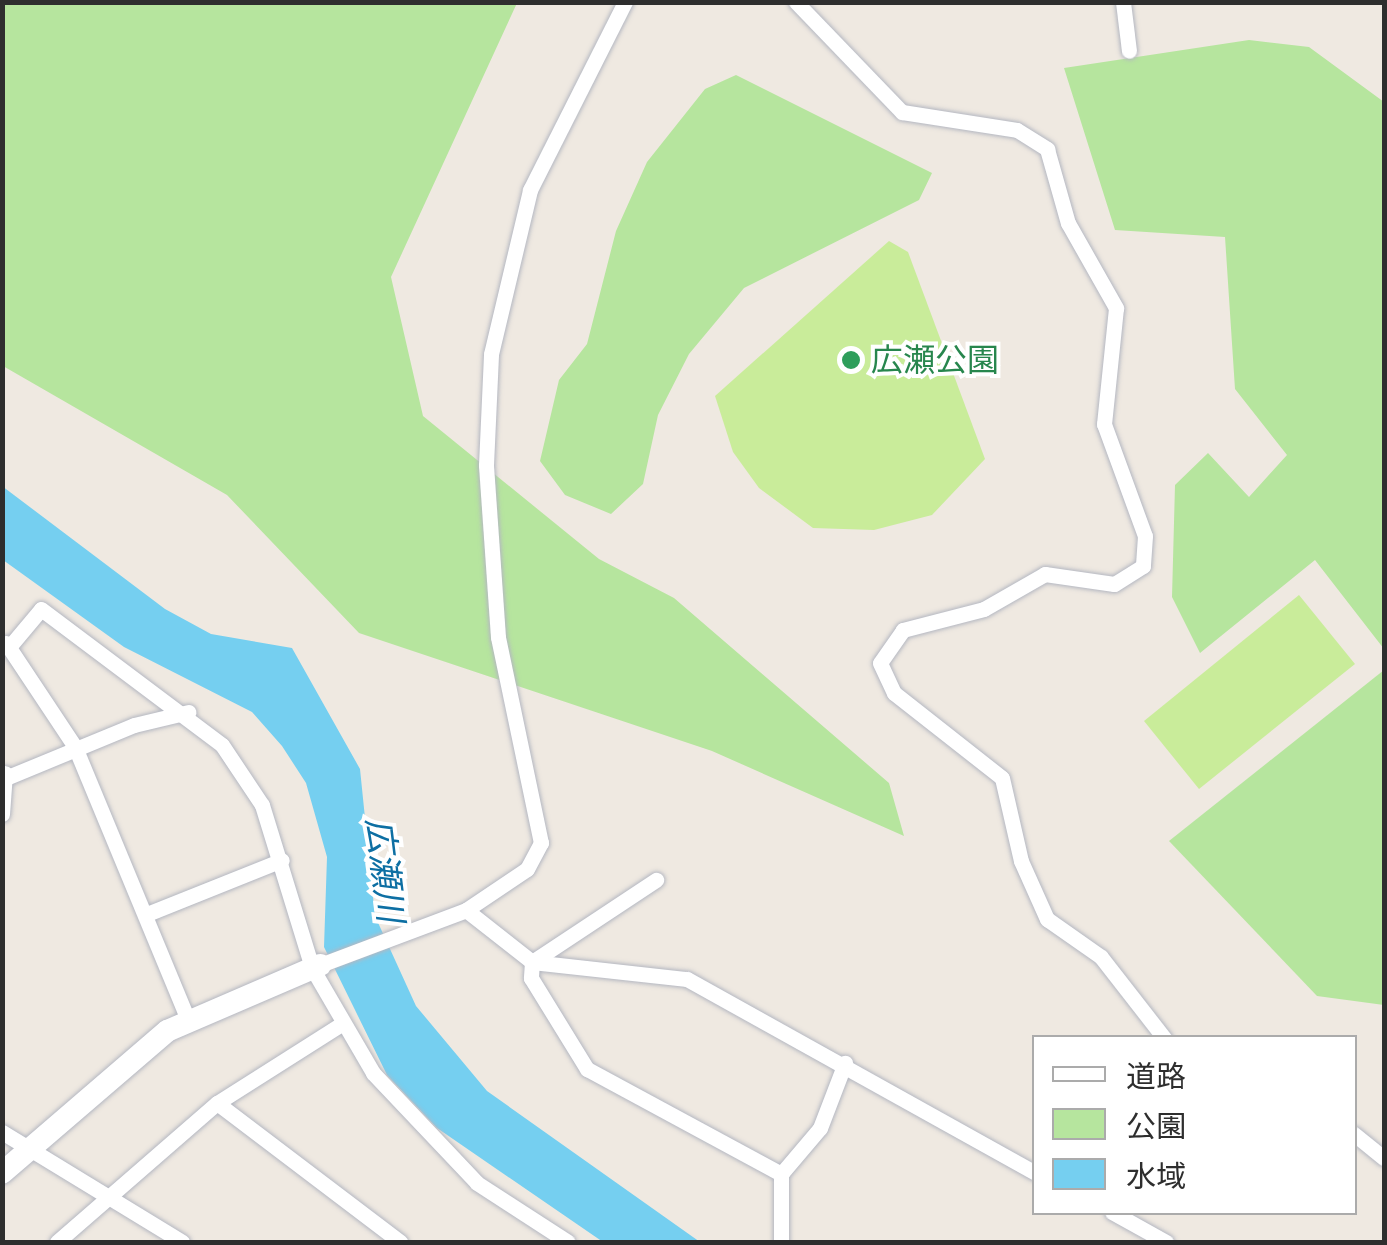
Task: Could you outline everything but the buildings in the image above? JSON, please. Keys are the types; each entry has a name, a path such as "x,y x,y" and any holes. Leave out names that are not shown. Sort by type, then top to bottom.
{"street":[{"path":"2,1174 188,1018 466,910 527,869 543,826 509,702 494,580 486,465 504,276 550,142 626,2"},
{"path":"796,2 902,112 1017,130 1047,149 1068,224 1116,308 1104,424 1144,536 1143,566 1114,584 1045,574 984,610 904,630 880,663 894,693 1002,778 1021,862 1047,919 1101,956 1162,1035"},
{"path":"1123,2 1129,50"},
{"path":"188,1018 75,747 6,643 41,609 188,712 244,774 282,860 316,967 340,1024 431,1140 564,1241"},
{"path":"2,814 5,774 75,747 188,712"},
{"path":"147,914 282,860"},
{"path":"656,880 532,962 530,978 587,1069 780,1174"},
{"path":"466,910 532,962 660,970 845,1063 1032,1167"},
{"path":"57,1242 217,1104 340,1024"},
{"path":"781,1242 780,1174 820,1128 845,1063"},
{"path":"217,1104 400,1242"},
{"path":"2,1132 176,1241"},
{"path":"1357,1136 1384,1158"},
{"path":"1117,1215 1166,1242"}],"green space":[{"path":"2,3 517,3 391,277 423,416 599,559 674,598 889,783 904,836 712,751 359,633 227,495 3,366"},
{"path":"1249,40 1309,47 1384,102 1384,649 1315,560 1200,653 1172,597 1175,485 1208,453 1249,497 1287,455 1235,389 1225,237 1115,230 1064,68"},
{"path":"736,75 932,173 919,200 744,288 689,354 658,415 643,484 611,514 565,495 540,461 559,380 587,344 616,231 647,162 705,89"},
{"name":"広瀬公園","path":"889,241 908,252 985,459 932,515 874,530 813,528 759,488 733,452 715,396"},
{"path":"1299,595 1355,664 1199,789 1144,721"},
{"path":"1384,670 1384,1005 1317,996 1169,841"}],"water":[{"path":"2,486 165,609 211,634 292,648 360,769 375,916 416,1006 487,1091 700,1242 603,1242 437,1128 387,1075 324,947 327,857 306,783 282,746 252,712 124,647 3,560"}],"place":[{"name":"広瀬公園","path":"851,360"}],"water label":[{"name":"広瀬川","path":"385,870"}]}
